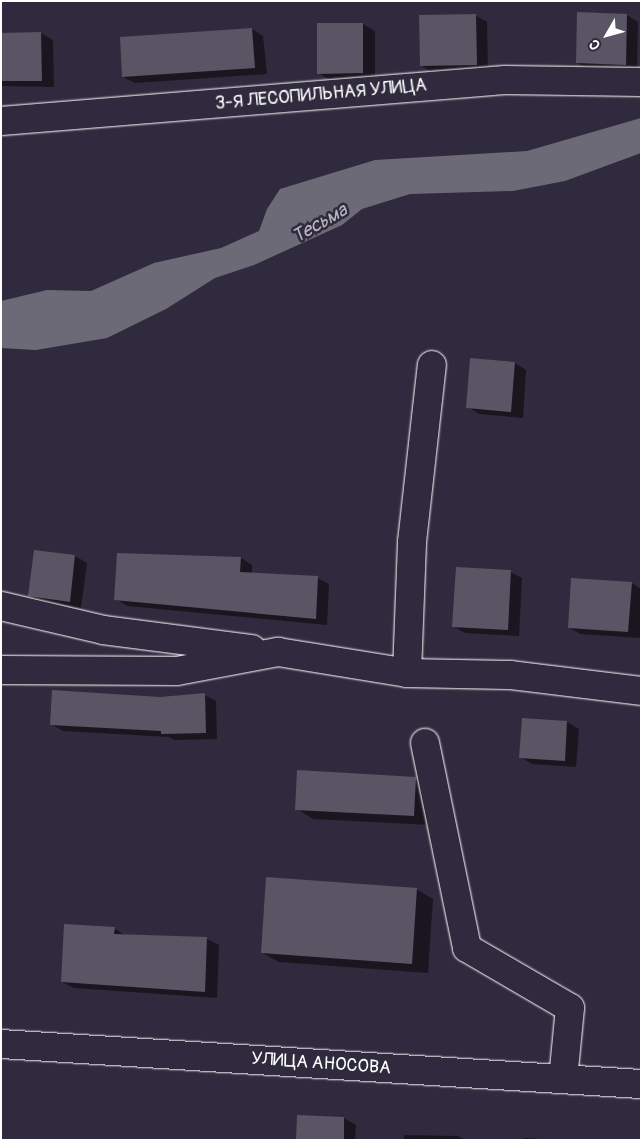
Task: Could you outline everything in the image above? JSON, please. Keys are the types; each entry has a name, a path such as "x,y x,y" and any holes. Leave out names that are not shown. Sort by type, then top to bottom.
{"street":[{"name":"3-Я ЛЕСОПИЛЬНАЯ УЛИЦА","path":"1,121 505,80 641,82"},
{"path":"408,673 412,542 432,365"},
{"path":"1,606 103,630 278,652 408,673 511,675 641,691"},
{"path":"1,670 177,671 278,652"},
{"path":"425,743 467,948 570,1008 563,1079"},
{"name":"УЛИЦА АНОСОВА","path":"1,1044 641,1084"}],"water":[{"name":"Тесьма","path":"641,118 641,153 565,181 513,191 410,194 362,209 342,225 254,265 215,278 166,309 107,338 36,350 1,348 1,301 47,290 91,291 154,263 221,248 259,231 267,209 280,189 375,160 527,151"}],"building":[{"path":"577,12 627,14 626,65 576,63"},
{"path":"476,14 477,65 420,66 419,15"},
{"path":"317,23 363,23 363,73 317,74"},
{"path":"252,28 255,68 122,77 120,37"},
{"path":"41,32 42,81 1,81 1,33"},
{"path":"470,358 515,362 511,412 466,408"},
{"path":"34,550 75,555 70,602 28,596"},
{"path":"117,553 241,557 240,572 318,576 316,619 114,600"},
{"path":"456,567 511,570 508,630 452,627"},
{"path":"571,578 632,582 628,632 568,628"},
{"path":"52,690 160,697 205,693 206,733 161,734 161,731 50,725"},
{"path":"522,718 567,721 565,761 519,758"},
{"path":"297,770 416,777 414,816 295,810"},
{"path":"266,877 417,888 412,964 261,953"},
{"path":"64,924 115,927 114,934 207,937 205,992 61,982"},
{"path":"297,1115 344,1117 344,1140 296,1140"}]}
